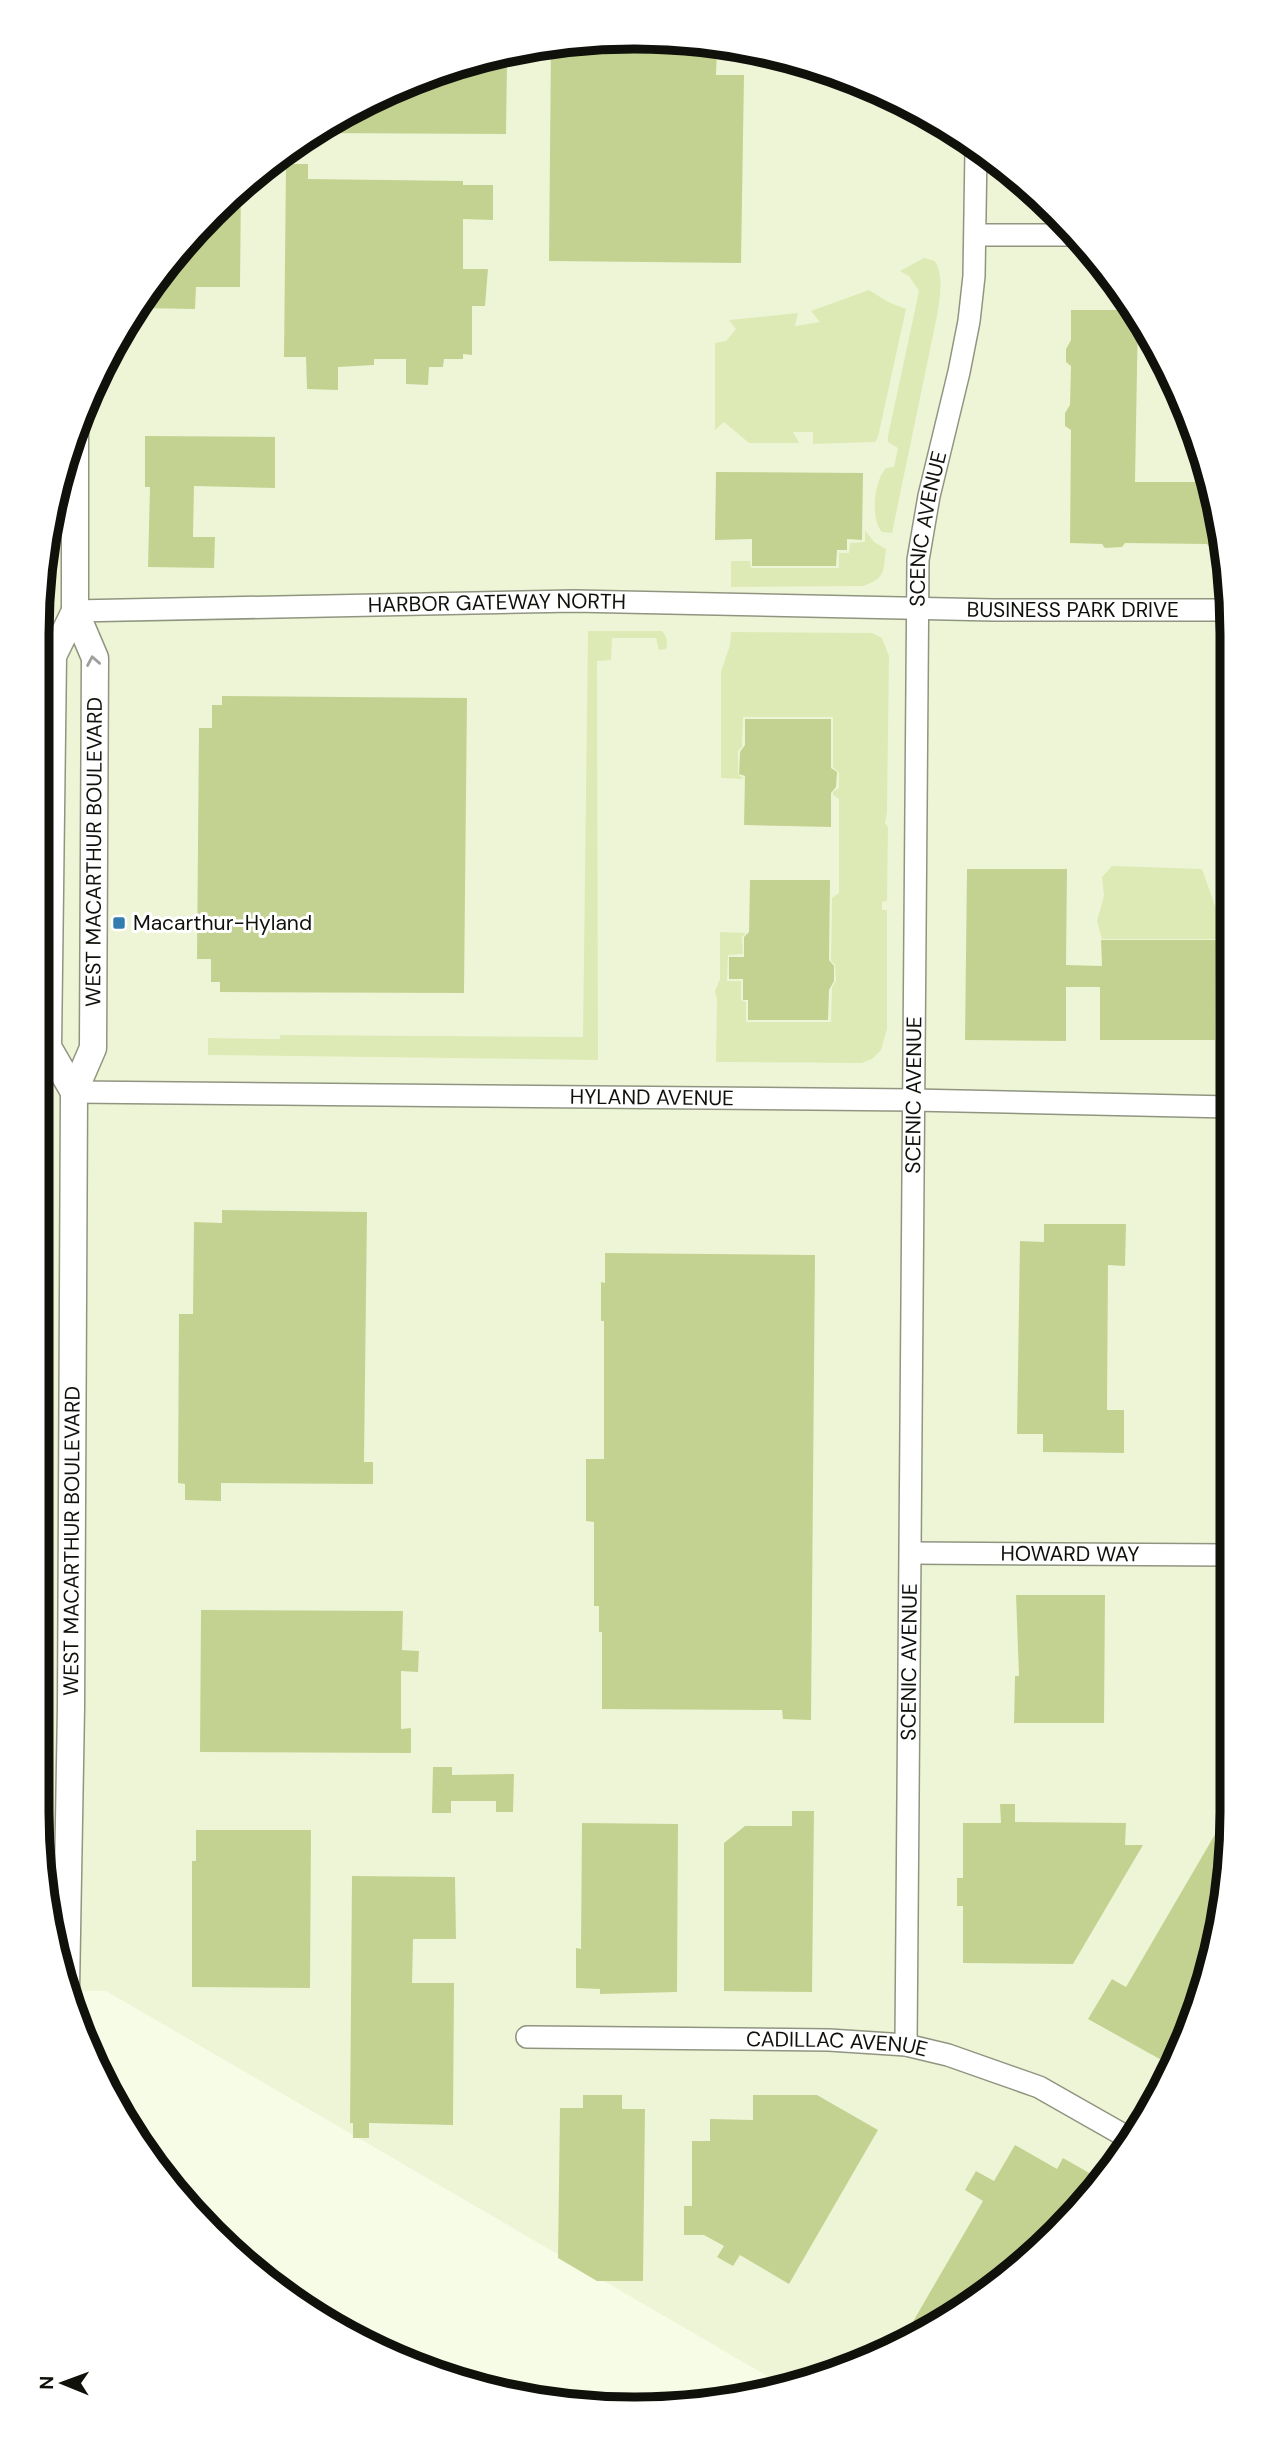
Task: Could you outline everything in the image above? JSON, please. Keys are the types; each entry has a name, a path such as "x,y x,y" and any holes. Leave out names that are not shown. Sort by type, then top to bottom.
{"main road":[{"name":"WEST MACARTHUR BOULEVARD","path":"67,1953 71,1695 74,1092 93,1048 95,738 95,658 75,611 75,463"},
{"name":"WEST MACARTHUR BOULEVARD","path":"49,958 53,656 75,611"},
{"name":"WEST MACARTHUR BOULEVARD","path":"49,1049 74,1092"}],"street":[{"name":"SCENIC AVENUE","path":"906,2045 918,560 929,496 969,321 976,236 976,159"},
{"path":"976,236 1063,235"},
{"name":"HARBOR GATEWAY NORTH","path":"75,611 574,601 919,608"},
{"name":"BUSINESS PARK DRIVE","path":"919,608 1219,610"},
{"name":"HYLAND AVENUE","path":"74,1092 913,1100 1220,1107"},
{"name":"HOWARD WAY","path":"911,1553 1220,1555"},
{"name":"CADILLAC AVENUE","path":"527,2037 829,2040 906,2045 948,2055 1040,2087 1123,2134"}],"shaded area":[{"path":"596,50 673,50 711,54 749,60 823,80 893,109 960,148 1021,194 1075,248 1121,309 1160,376 1189,446 1209,520 1219,596 1220,634 1220,1812 1219,1850 1209,1926 1189,2000 1160,2070 1121,2137 1075,2198 1021,2252 960,2298 893,2337 823,2366 774,2380 106,1991 77,1991 60,1926 50,1850 49,1812 49,634 50,596 60,520 80,446 109,376 127,342 170,278 194,248 248,194 278,170 342,127 376,109 446,80 483,69 520,60"}],"green space":[{"path":"924,258 935,261 940,274 938,309 892,533 882,532 876,518 876,491 886,468 894,467 898,448 888,442 888,436 919,291 909,276 900,271"},
{"path":"869,290 906,309 875,442 813,444 813,432 793,432 799,443 749,443 724,422 715,430 715,343 726,341 736,329 729,320 798,313 795,326 820,322 811,311"},
{"path":"865,530 874,542 886,549 880,577 863,586 731,587 731,561 750,561 751,568 839,568 839,553 849,553 850,543 865,542"},
{"path":"588,631 662,631 667,642 666,649 659,650 656,638 612,638 611,660 597,661 598,1060 208,1055 208,1038 280,1039 280,1035 583,1037"},
{"path":"731,632 872,633 882,638 889,656 885,823 888,827 887,901 882,902 882,910 887,910 887,1029 881,1050 872,1059 862,1063 716,1062 715,991 720,979 720,932 746,933 742,937 743,954 728,955 727,981 741,981 741,1000 746,1002 746,1022 831,1022 832,987 836,981 835,965 831,961 832,898 839,893 839,799 833,792 839,788 839,773 833,767 833,717 743,717 738,773 743,779 721,778 721,672 730,645"},
{"path":"1112,866 1202,869 1220,920 1220,939 1102,939 1097,921 1104,896 1102,877"}],"building":[{"path":"596,50 673,50 717,55 716,75 744,75 741,263 549,261 551,55"},
{"path":"507,63 506,134 332,133 410,94 446,80"},
{"path":"286,164 308,164 308,179 463,181 463,185 493,185 493,220 463,219 463,269 488,269 485,306 472,306 472,355 463,354 463,359 444,359 443,367 429,367 428,385 406,384 406,359 374,359 374,365 338,367 338,390 307,389 306,357 284,357"},
{"path":"241,201 240,287 196,287 195,309 149,308 194,248"},
{"path":"1071,310 1122,310 1138,335 1135,482 1200,482 1213,548 1207,544 1125,543 1122,547 1105,548 1102,544 1070,543 1071,430 1065,426 1065,413 1070,405 1071,366 1066,362 1066,349 1071,340"},
{"path":"145,436 275,437 275,488 194,486 193,537 215,537 214,568 148,567 150,487 145,487"},
{"path":"716,472 863,473 862,540 847,539 847,550 837,550 836,566 752,566 752,539 715,540"},
{"path":"222,696 467,698 464,993 220,992 220,982 211,982 211,959 197,959 199,728 212,728 212,705 222,705"},
{"path":"745,719 831,719 831,768 837,772 836,787 831,793 831,827 744,825 745,776 739,774 740,752 745,745"},
{"path":"967,869 1067,869 1066,965 1102,966 1101,940 1216,940 1215,1040 1100,1040 1100,987 1066,987 1066,1041 965,1040"},
{"path":"750,880 830,880 829,960 834,966 834,981 829,990 828,1020 748,1020 748,1000 743,1000 743,979 729,979 729,957 744,957 744,937 749,932"},
{"path":"222,1210 367,1212 364,1462 373,1462 373,1484 221,1483 221,1501 185,1500 185,1484 178,1483 179,1314 193,1314 194,1222 222,1223"},
{"path":"1044,1224 1126,1224 1125,1266 1108,1265 1107,1410 1124,1410 1124,1453 1043,1452 1043,1434 1017,1434 1020,1241 1044,1242"},
{"path":"605,1253 815,1255 811,1720 783,1719 782,1710 602,1709 602,1632 599,1632 599,1606 594,1606 594,1522 586,1521 586,1459 604,1459 604,1321 601,1321 601,1282 605,1283"},
{"path":"1016,1595 1105,1595 1104,1723 1014,1723 1015,1676 1019,1676"},
{"path":"201,1610 403,1611 402,1650 419,1651 418,1672 401,1671 401,1729 411,1728 411,1753 200,1752"},
{"path":"433,1767 452,1767 452,1775 514,1774 513,1812 496,1812 496,1801 451,1801 451,1813 432,1813"},
{"path":"1000,1804 1015,1804 1015,1822 1126,1823 1125,1845 1143,1845 1073,1964 963,1963 963,1906 957,1906 957,1878 963,1878 963,1823 1001,1823"},
{"path":"792,1811 814,1811 812,1992 724,1991 724,1843 745,1826 792,1826"},
{"path":"582,1823 678,1824 677,1992 600,1994 600,1989 576,1988 576,1948 581,1949"},
{"path":"1220,1827 1209,1926 1189,2000 1164,2061 1088,2019 1112,1979 1126,1987"},
{"path":"196,1830 311,1830 310,1988 192,1987 192,1861 196,1861"},
{"path":"352,1876 455,1877 456,1939 413,1939 412,1983 454,1983 453,2125 369,2123 369,2138 353,2138 353,2123 350,2123"},
{"path":"583,2095 622,2095 622,2109 645,2109 643,2281 597,2281 558,2258 560,2108 583,2108"},
{"path":"753,2095 817,2095 878,2130 789,2284 740,2255 733,2266 717,2257 724,2246 704,2235 684,2235 684,2206 692,2206 692,2141 710,2141 710,2119 753,2120"},
{"path":"1015,2145 1057,2169 1063,2158 1093,2175 1049,2226 1021,2252 960,2298 909,2329 983,2201 965,2190 976,2171 994,2181"}],"place":[{"name":"Macarthur-Hyland","path":"119,923"}]}
